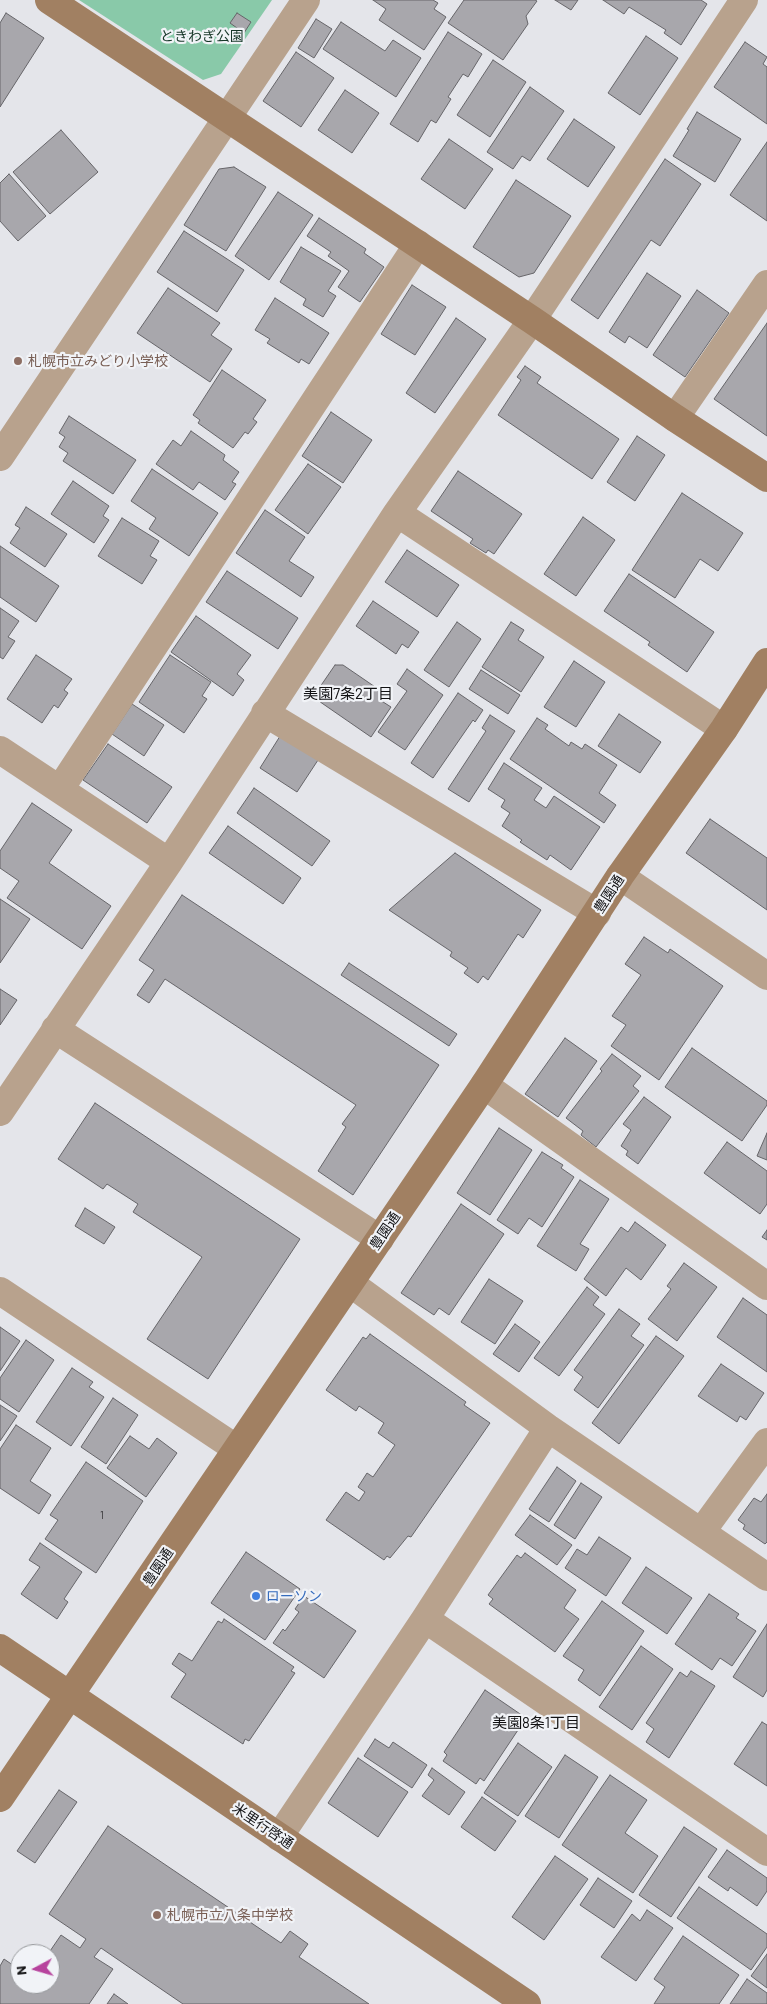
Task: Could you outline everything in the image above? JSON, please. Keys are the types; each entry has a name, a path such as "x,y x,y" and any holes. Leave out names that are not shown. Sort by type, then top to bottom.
{"street":[{"path":"49,0 767,478"},
{"path":"0,457 306,0"},
{"path":"0,1112 169,862 397,513 532,320 744,0"},
{"path":"60,789 418,244"},
{"path":"675,418 767,284"},
{"path":"397,513 724,728"},
{"name":"豊園通","path":"0,1798 484,1085 620,876 724,728 767,662"},
{"path":"265,713 597,913"},
{"path":"0,750 169,862"},
{"path":"620,876 767,976"},
{"path":"55,1029 380,1239"},
{"path":"484,1085 767,1286"},
{"path":"350,1283 548,1428 767,1577"},
{"path":"0,1291 237,1449"},
{"path":"279,1837 425,1618 548,1428"},
{"path":"702,1531 767,1442"},
{"path":"425,1618 767,1852"},
{"name":"米里行啓通","path":"0,1648 527,2004"}],"green space":[{"name":"ときわぎ公園","path":"79,0 272,0 221,74 203,80"}],"building":[{"path":"373,0 433,0 438,3 434,9 446,17 424,50 379,20 386,9"},
{"path":"464,0 537,1 526,16 528,24 503,60 448,23"},
{"path":"555,0 578,0 571,10"},
{"path":"603,0 701,0 707,4 681,45 664,33 666,30 629,7 624,14"},
{"path":"6,13 44,38 0,107 0,23"},
{"path":"237,13 251,22 244,33 230,23"},
{"path":"316,19 332,29 314,58 298,48"},
{"path":"341,22 385,51 393,40 421,58 396,97 323,49"},
{"path":"448,32 482,54 468,77 463,74 448,97 451,99 436,123 431,120 418,142 390,124"},
{"path":"646,36 678,58 640,115 608,93"},
{"path":"745,42 767,57 763,64 767,67 767,124 714,87"},
{"path":"296,52 334,78 301,127 263,101"},
{"path":"493,60 526,82 490,137 457,115"},
{"path":"530,87 564,111 530,161 522,156 513,169 487,152"},
{"path":"345,90 379,113 352,153 318,130"},
{"path":"697,112 741,139 715,182 673,156 689,130 687,129"},
{"path":"574,119 615,147 588,187 547,159"},
{"path":"61,130 98,172 50,214 13,172"},
{"path":"449,139 493,169 465,209 421,179"},
{"path":"767,142 767,221 730,195"},
{"path":"665,159 701,184 660,246 651,240 598,319 571,300"},
{"path":"234,167 266,187 226,251 184,225 219,169"},
{"path":"9,174 46,216 18,241 0,221 0,183"},
{"path":"516,180 571,216 534,273 519,277 473,247"},
{"path":"278,192 313,215 269,280 235,256"},
{"path":"319,218 366,249 364,253 384,267 360,302 338,287 349,271 328,256 331,252 307,236"},
{"path":"184,231 244,270 217,312 157,272"},
{"path":"301,247 341,271 328,291 336,296 323,317 303,305 306,299 280,282"},
{"path":"647,273 681,296 647,348 629,336 625,343 609,332"},
{"path":"412,285 446,307 415,355 381,334"},
{"path":"168,288 220,323 211,335 232,349 210,382 137,333"},
{"path":"697,290 729,313 685,377 653,355"},
{"path":"275,298 329,333 309,364 301,359 299,363 267,343 270,339 255,330"},
{"path":"456,318 486,339 435,413 406,393"},
{"path":"767,323 767,436 714,399"},
{"path":"525,366 541,377 537,383 619,439 592,479 498,415 521,380 517,377"},
{"path":"222,370 266,400 253,419 257,422 248,434 245,432 233,448 198,423 200,420 193,415"},
{"path":"331,412 372,440 343,483 302,456"},
{"path":"69,416 136,460 113,494 63,461 68,453 59,447 65,437 59,433"},
{"path":"191,431 225,455 223,460 239,472 232,482 236,484 225,500 199,482 193,490 156,464 173,440 181,446"},
{"path":"637,436 665,455 635,501 607,482"},
{"path":"308,464 341,487 308,534 275,510"},
{"path":"152,469 218,513 189,556 149,529 156,518 131,501"},
{"path":"458,471 522,514 494,554 488,550 486,553 470,543 473,539 431,511"},
{"path":"73,481 109,506 103,516 109,520 94,543 51,514"},
{"path":"682,493 743,533 718,571 700,559 675,598 632,570"},
{"path":"26,507 67,534 45,567 10,543 20,528 15,525"},
{"path":"265,510 305,537 289,561 314,577 301,597 236,553"},
{"path":"583,517 615,540 576,596 544,574"},
{"path":"122,518 159,541 150,556 157,560 142,584 98,556"},
{"path":"0,546 59,586 36,622 0,597"},
{"path":"407,550 459,585 437,617 385,582"},
{"path":"227,571 298,618 278,649 206,602"},
{"path":"629,574 714,632 687,672 648,645 650,642 604,611"},
{"path":"373,601 419,632 408,648 402,644 396,654 356,626"},
{"path":"0,608 19,621 8,637 15,641 3,659 0,657"},
{"path":"196,616 251,655 237,674 244,680 233,696 171,652"},
{"path":"457,622 481,639 449,687 424,670"},
{"path":"511,622 524,630 518,640 544,657 521,692 482,667"},
{"path":"36,655 72,679 64,690 68,693 58,708 54,705 42,723 7,699"},
{"path":"170,655 211,682 202,696 207,699 184,733 139,702"},
{"path":"574,661 605,682 576,727 544,707"},
{"path":"335,665 343,665 384,693 380,700 391,707 371,737 313,697"},
{"path":"407,669 443,695 405,750 378,732 407,691 397,684"},
{"path":"481,670 520,695 508,714 469,689"},
{"path":"458,693 483,710 475,722 473,720 433,778 411,763"},
{"path":"132,704 164,725 144,756 112,734"},
{"path":"619,714 661,742 640,773 598,746"},
{"path":"490,715 515,731 469,802 448,789 486,731 482,728"},
{"path":"537,718 548,725 545,729 569,746 571,742 582,749 585,744 617,765 599,793 616,805 604,823 510,759"},
{"path":"282,733 320,757 297,792 260,768"},
{"path":"108,744 172,787 147,823 83,780"},
{"path":"504,763 542,788 534,800 546,808 554,796 600,827 571,870 550,855 547,860 520,842 522,840 502,826 510,813 501,807 505,800 488,789"},
{"path":"254,788 330,841 312,866 237,813"},
{"path":"32,803 72,830 49,863 111,906 82,949 7,898 19,881 0,868 0,851"},
{"path":"710,819 767,858 767,910 686,853"},
{"path":"228,826 301,878 283,904 209,853"},
{"path":"455,853 541,910 523,938 518,934 488,980 483,976 478,983 464,973 468,968 450,956 452,952 389,910"},
{"path":"182,895 439,1065 353,1195 318,1171 346,1127 342,1124 356,1105 165,979 149,1003 137,995 154,970 139,960"},
{"path":"0,899 30,919 0,963"},
{"path":"644,937 668,953 670,949 723,986 659,1080 611,1046 626,1025 612,1016 641,975 625,964"},
{"path":"349,963 457,1034 449,1046 341,975"},
{"path":"0,989 17,1000 0,1025"},
{"path":"565,1038 597,1061 558,1117 525,1094"},
{"path":"692,1048 767,1101 767,1105 742,1141 665,1087"},
{"path":"612,1054 641,1076 633,1086 639,1091 596,1147 581,1135 583,1131 566,1118 602,1071 600,1069"},
{"path":"644,1097 671,1117 638,1164 626,1155 628,1151 621,1146 631,1130 623,1124"},
{"path":"95,1103 300,1239 208,1379 147,1339 202,1257 133,1212 138,1204 107,1184 103,1189 58,1159"},
{"path":"499,1128 532,1150 490,1215 457,1193"},
{"path":"767,1133 767,1160 757,1156"},
{"path":"727,1142 767,1171 767,1204 760,1214 704,1173"},
{"path":"542,1152 563,1165 561,1168 574,1177 542,1227 529,1218 518,1234 497,1220"},
{"path":"580,1180 609,1199 580,1244 589,1249 576,1271 537,1246"},
{"path":"461,1204 504,1234 449,1315 439,1308 434,1315 401,1293"},
{"path":"85,1208 115,1227 104,1244 75,1226"},
{"path":"635,1222 666,1245 641,1280 626,1268 606,1296 584,1279 621,1227 628,1232"},
{"path":"767,1230 767,1240 762,1237"},
{"path":"684,1263 717,1287 677,1341 648,1319 671,1289 667,1286"},
{"path":"489,1279 523,1301 495,1344 461,1322"},
{"path":"587,1287 599,1297 593,1305 605,1314 559,1376 534,1358"},
{"path":"743,1298 767,1315 767,1372 717,1337"},
{"path":"619,1309 640,1324 631,1336 644,1345 598,1408 574,1390 583,1377 574,1370"},
{"path":"515,1324 540,1342 519,1372 493,1354"},
{"path":"0,1327 20,1341 0,1371"},
{"path":"370,1334 466,1402 464,1405 490,1423 411,1537 408,1536 390,1558 387,1556 384,1560 326,1520 346,1492 359,1501 365,1492 358,1487 367,1473 373,1477 395,1445 378,1433 384,1423 359,1406 356,1411 326,1390 363,1337 366,1339"},
{"path":"656,1336 684,1356 619,1444 592,1423"},
{"path":"26,1340 54,1360 19,1412 0,1399 0,1378"},
{"path":"721,1364 764,1393 746,1420 740,1416 737,1422 698,1396"},
{"path":"72,1368 93,1382 89,1387 104,1397 71,1446 36,1422"},
{"path":"113,1398 138,1415 106,1464 81,1447"},
{"path":"0,1405 17,1416 0,1441"},
{"path":"16,1425 51,1448 30,1481 51,1495 39,1514 0,1488 0,1449"},
{"path":"130,1436 149,1449 157,1438 177,1453 146,1497 107,1468"},
{"path":"86,1462 143,1501 96,1573 45,1539 58,1520 50,1515"},
{"path":"557,1467 576,1481 549,1522 529,1509"},
{"path":"581,1483 602,1497 575,1539 554,1525"},
{"path":"767,1494 767,1542 765,1544 743,1529 745,1525 738,1520 754,1498 761,1502"},
{"path":"530,1515 572,1545 557,1565 515,1535"},
{"path":"599,1537 631,1558 606,1596 565,1568 577,1549 587,1555"},
{"path":"40,1543 82,1572 64,1599 68,1602 57,1619 21,1594 40,1567 29,1560"},
{"name":"ローソン","path":"246,1552 300,1589 265,1640 211,1603"},
{"path":"525,1553 576,1590 564,1608 579,1619 555,1652 489,1604 493,1599 488,1595 517,1555 521,1558"},
{"path":"646,1567 692,1598 667,1634 622,1603"},
{"path":"709,1594 739,1614 736,1618 756,1631 732,1666 720,1658 712,1670 675,1644"},
{"path":"304,1596 356,1631 324,1678 273,1643 299,1612 295,1609"},
{"path":"602,1601 644,1631 600,1696 578,1680 584,1670 563,1656"},
{"path":"224,1619 294,1667 291,1671 295,1673 249,1741 245,1739 243,1744 171,1697 186,1674 172,1664 179,1653 192,1661 218,1621 222,1623"},
{"path":"767,1624 767,1690 763,1697 733,1677"},
{"path":"641,1646 673,1669 632,1730 599,1707"},
{"path":"691,1671 715,1686 669,1758 646,1742 654,1729 646,1723 680,1672 687,1677"},
{"path":"485,1690 526,1718 484,1781 480,1778 476,1784 443,1761 447,1755 444,1752"},
{"path":"762,1722 767,1725 767,1786 734,1764"},
{"path":"375,1739 389,1748 393,1742 427,1765 412,1788 364,1756"},
{"path":"518,1743 552,1767 518,1816 484,1793"},
{"path":"565,1755 598,1777 559,1838 525,1816"},
{"path":"358,1758 408,1792 378,1837 328,1803"},
{"path":"432,1768 465,1792 449,1815 422,1796 434,1780 428,1775"},
{"path":"610,1775 647,1800 625,1833 658,1856 633,1893 562,1845"},
{"path":"59,1790 77,1802 35,1863 17,1851"},
{"path":"482,1797 516,1821 495,1851 461,1827"},
{"path":"108,1826 281,1943 290,1931 308,1944 299,1957 369,2004 183,2004 101,1948 94,1957 113,1969 89,2004 0,2004 0,1966 4,1959 10,1963 10,1994 60,1994 60,1944 55,1944 61,1935 80,1948 86,1939 49,1914"},
{"path":"684,1827 717,1849 671,1917 639,1895"},
{"path":"727,1850 767,1878 767,1891 757,1906 730,1887 728,1891 708,1877"},
{"path":"555,1856 588,1879 544,1940 512,1917"},
{"path":"598,1878 632,1901 614,1928 580,1905"},
{"path":"699,1887 767,1934 767,1947 751,1970 677,1918"},
{"path":"647,1910 673,1928 636,1981 601,1957 632,1914 640,1921"},
{"path":"683,1936 739,1975 719,2004 654,2004 665,1987 654,1979"},
{"path":"767,1954 767,1988 751,1976"},
{"path":"747,1979 767,1993 767,2004 730,2004"},
{"path":"114,1994 128,2004 107,2004"}],"place":[{"name":"札幌市立みどり小学校","path":"18,361"},
{"name":"ローソン","path":"256,1596"},
{"name":"札幌市立八条中学校","path":"157,1915"}],"district":[{"name":"美園7条2丁目","path":"348,694"},
{"name":"美園8条1丁目","path":"536,1723"}]}
